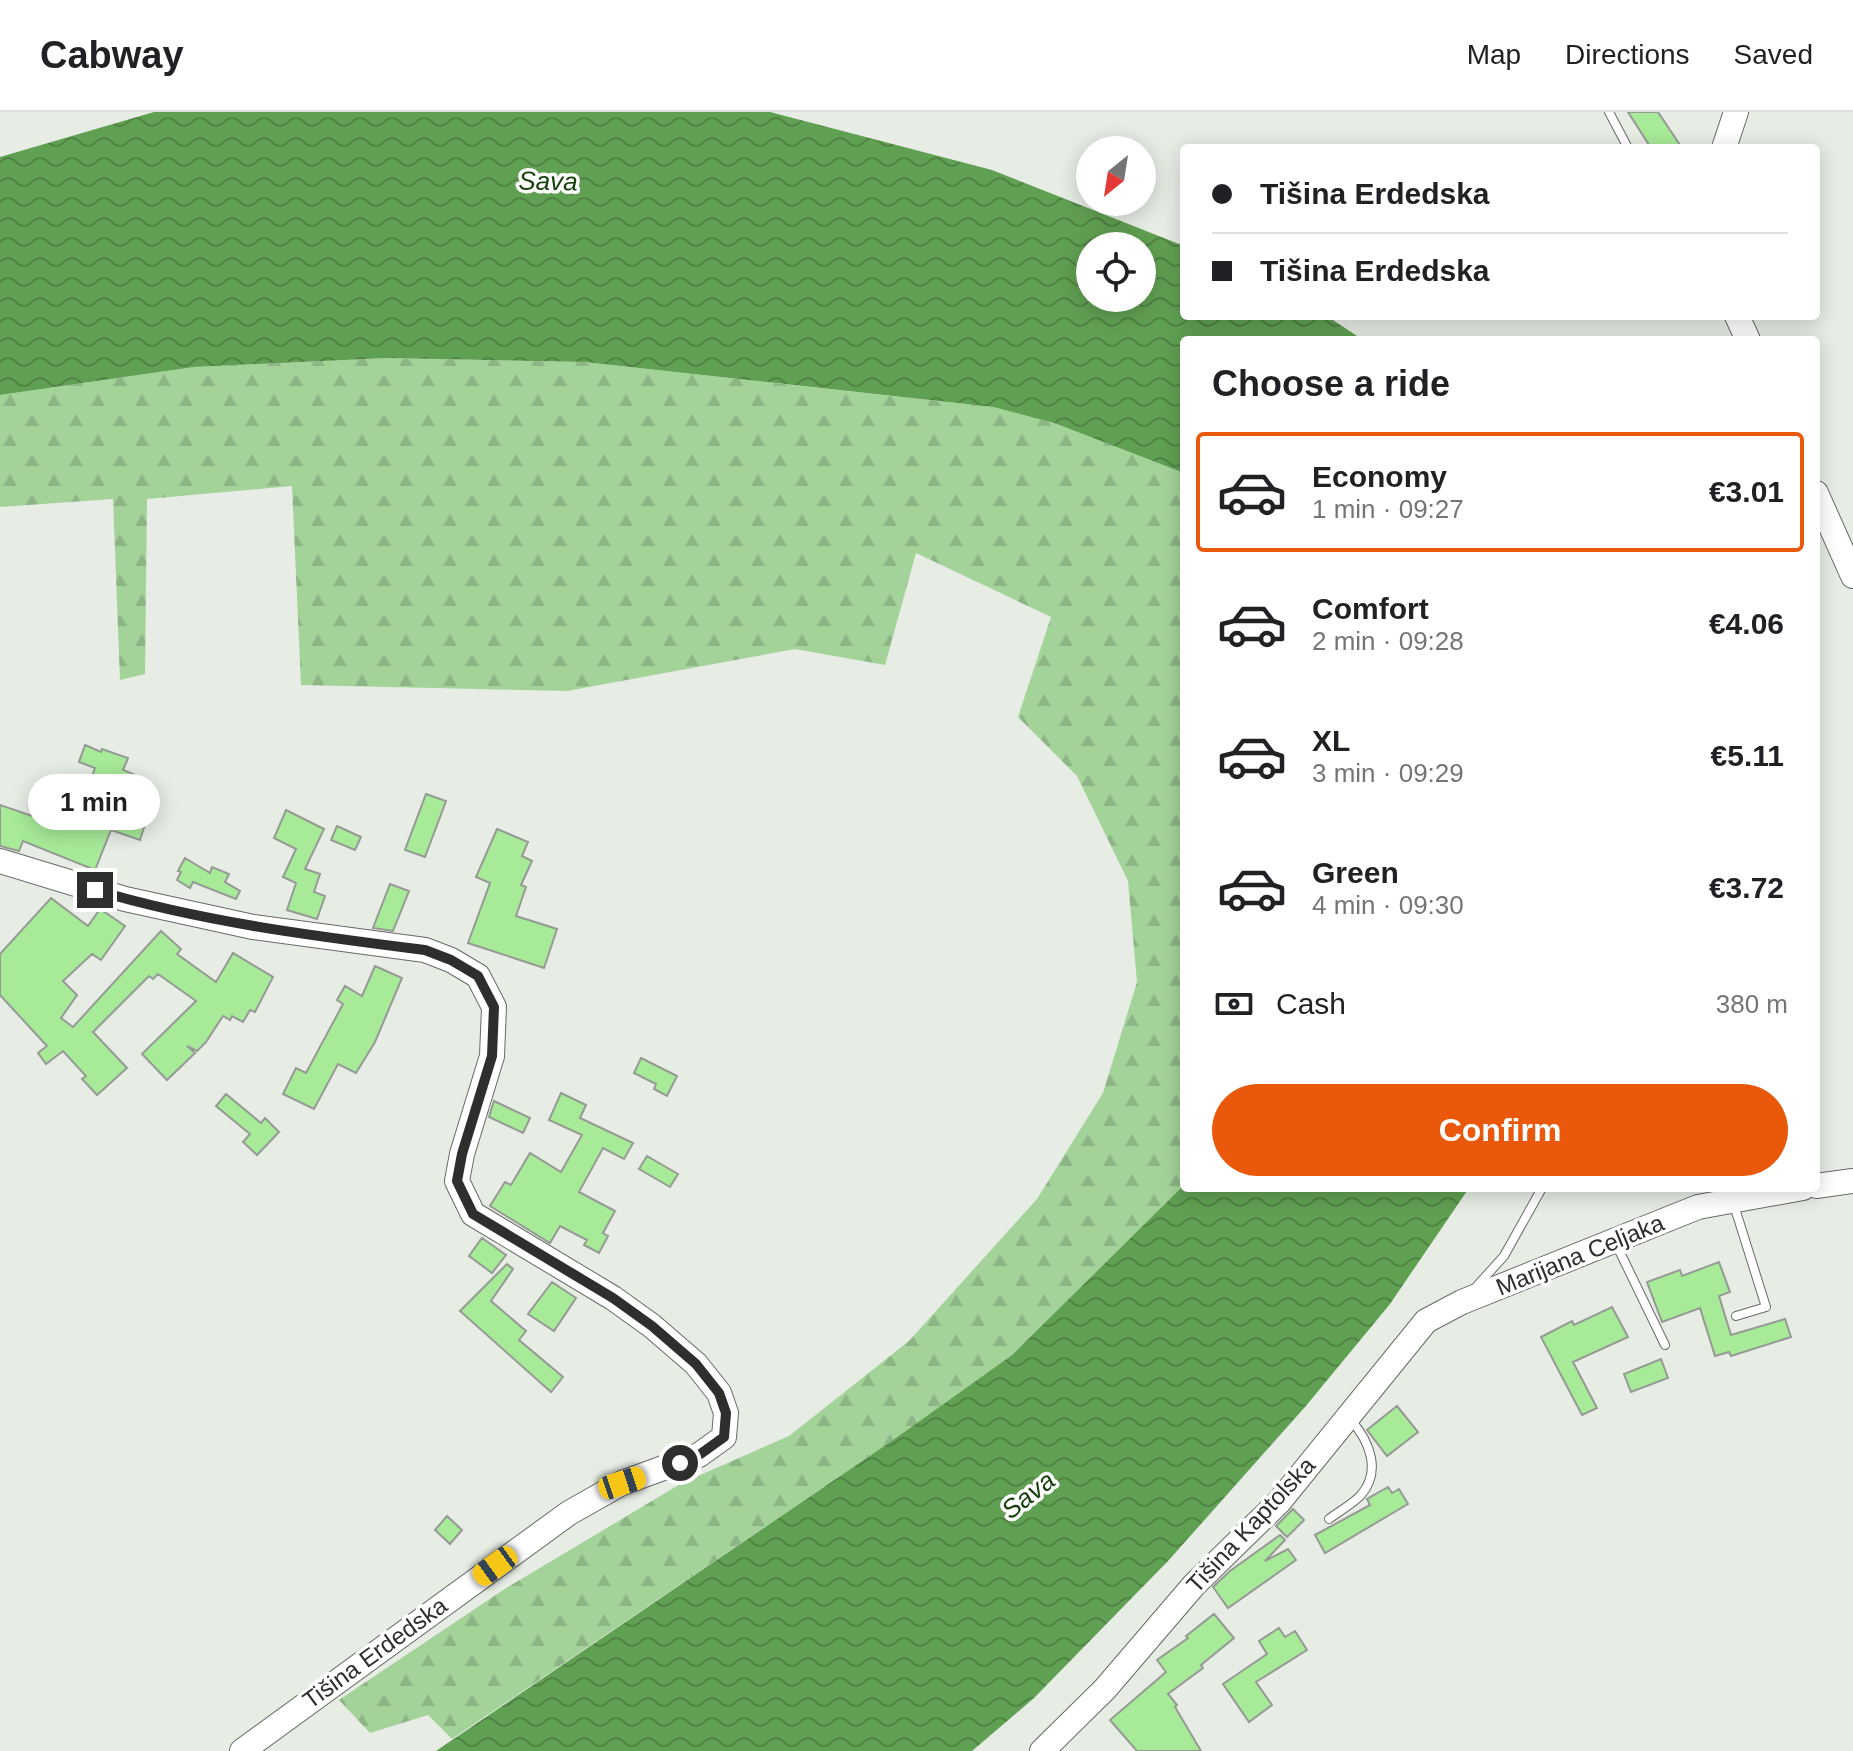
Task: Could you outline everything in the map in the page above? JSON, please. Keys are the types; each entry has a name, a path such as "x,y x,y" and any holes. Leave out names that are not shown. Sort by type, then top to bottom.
{"main road":[{"path":"1725,144 1736,112"},
{"path":"1820,502 1853,576"},
{"name":"Tišina Erdedska","path":"0,861 125,899 253,927 425,950 451,960 478,976 494,1007 492,1056 462,1154 457,1181 473,1214 613,1298 652,1326 696,1364 719,1393 726,1413 724,1437 699,1455 622,1483 569,1513 242,1751"},
{"path":"1820,1185 1853,1181"},
{"path":"1733,1201 1781,1192"},
{"name":"Marijana Celjaka","path":"1462,1302 1698,1207 1733,1201"},
{"name":"Tišina Kaptolska","path":"1042,1751 1105,1689 1194,1585 1279,1502 1426,1321 1462,1302"}],"lane":[{"path":"1609,112 1626,144"},
{"path":"1462,1302 1504,1256 1540,1192"},
{"path":"1733,1201 1766,1307 1736,1316"},
{"path":"1615,1241 1665,1345"},
{"path":"1329,1519 1360,1496 1372,1477 1372,1457 1359,1430 1348,1417"}],"green space":[{"path":"388,358 583,362 993,407 1054,423 1180,471 1180,1189 1012,1355 893,1440 452,1739 428,1715 370,1733 339,1700 503,1590 682,1483 789,1436 909,1341 1037,1199 1103,1093 1137,982 1128,881 1077,776 1018,717 1051,617 916,553 885,665 795,649 567,691 301,685 292,486 147,499 145,674 120,680 113,499 0,507 0,395 194,367"}],"water":[{"name":"Sava","path":"154,112 770,112 992,170 1076,203 1076,216 1108,216 1149,232 1076,232 1076,312 1156,312 1156,235 1180,244 1180,320 1333,320 1357,336 1180,336 1180,471 1054,423 993,407 584,362 388,358 194,367 0,395 0,157"},
{"name":"Sava","path":"1180,1189 1180,1192 1466,1192 1390,1304 1305,1407 1168,1561 1034,1698 972,1751 436,1751 893,1440 1012,1355"}],"building":[{"path":"1628,112 1658,112 1679,144 1648,144"},
{"path":"85,745 128,758 123,770 143,778 133,802 150,808 140,840 111,830 95,870 23,841 19,851 0,846 0,805 50,822 65,792 83,799 95,768 79,762"},
{"path":"426,794 446,801 425,857 405,850"},
{"path":"286,810 324,829 305,869 320,874 314,892 325,896 317,919 287,910 296,883 283,877 296,849 274,838"},
{"path":"337,826 361,837 355,850 331,840"},
{"path":"497,829 528,842 522,856 532,861 521,885 526,887 516,916 557,929 544,968 468,943 490,883 476,877"},
{"path":"185,858 210,873 212,867 229,874 225,882 240,891 236,899 193,882 190,888 177,880"},
{"path":"390,884 409,891 393,931 373,928"},
{"path":"51,898 88,926 100,909 125,926 101,960 92,954 63,981 77,995 61,1018 73,1027 161,931 181,949 177,954 216,982 233,953 273,977 255,1012 250,1010 243,1022 232,1016 230,1020 223,1016 197,1051 187,1046 195,1053 167,1080 142,1054 196,1001 158,974 153,979 149,976 93,1032 127,1068 97,1095 82,1079 86,1076 63,1051 46,1064 38,1053 47,1046 0,995 0,954"},
{"path":"375,966 402,978 375,1042 356,1073 338,1064 314,1109 283,1094 296,1068 306,1073 343,1004 337,1000 345,986 362,996"},
{"path":"641,1058 677,1076 667,1096 654,1089 656,1084 634,1073"},
{"path":"561,1093 586,1105 580,1118 633,1143 624,1159 603,1148 579,1192 615,1211 603,1233 608,1236 599,1253 584,1245 587,1240 560,1226 550,1243 490,1206 505,1182 511,1185 530,1153 561,1172 582,1135 549,1120"},
{"path":"226,1094 261,1123 265,1118 279,1132 257,1155 243,1142 250,1134 216,1106"},
{"path":"494,1101 530,1118 523,1133 489,1117"},
{"path":"647,1156 678,1174 670,1187 639,1169"},
{"path":"482,1238 506,1255 492,1273 469,1256"},
{"path":"1719,1262 1730,1292 1719,1296 1731,1335 1785,1319 1791,1337 1731,1356 1729,1352 1715,1356 1700,1308 1662,1322 1647,1282 1680,1270 1682,1276"},
{"path":"507,1264 513,1269 491,1301 526,1331 519,1340 563,1377 551,1392 460,1311"},
{"path":"552,1282 576,1298 554,1331 528,1314"},
{"path":"1612,1307 1628,1337 1573,1362 1597,1408 1582,1415 1541,1337 1572,1321 1574,1325"},
{"path":"1661,1359 1668,1378 1631,1392 1624,1374"},
{"path":"1397,1406 1418,1432 1387,1456 1367,1430"},
{"path":"1388,1487 1392,1493 1399,1489 1408,1504 1325,1553 1315,1535 1370,1505 1367,1499"},
{"path":"1293,1509 1304,1520 1287,1537 1276,1526"},
{"path":"447,1516 462,1530 450,1544 435,1530"},
{"path":"1280,1535 1285,1540 1265,1561 1288,1549 1296,1560 1228,1608 1213,1587"},
{"path":"1214,1614 1234,1638 1201,1665 1203,1668 1168,1694 1201,1751 1137,1751 1110,1720 1166,1672 1157,1660"},
{"path":"1279,1628 1285,1637 1295,1631 1307,1650 1256,1682 1272,1705 1249,1722 1223,1684 1267,1654 1259,1641"}],"route":[{"path":"95,890 253,927 425,950 451,960 478,976 494,1007 492,1056 462,1154 457,1181 473,1214 613,1298 652,1326 696,1364 719,1393 726,1413 724,1437 699,1455 680,1463"}]}
